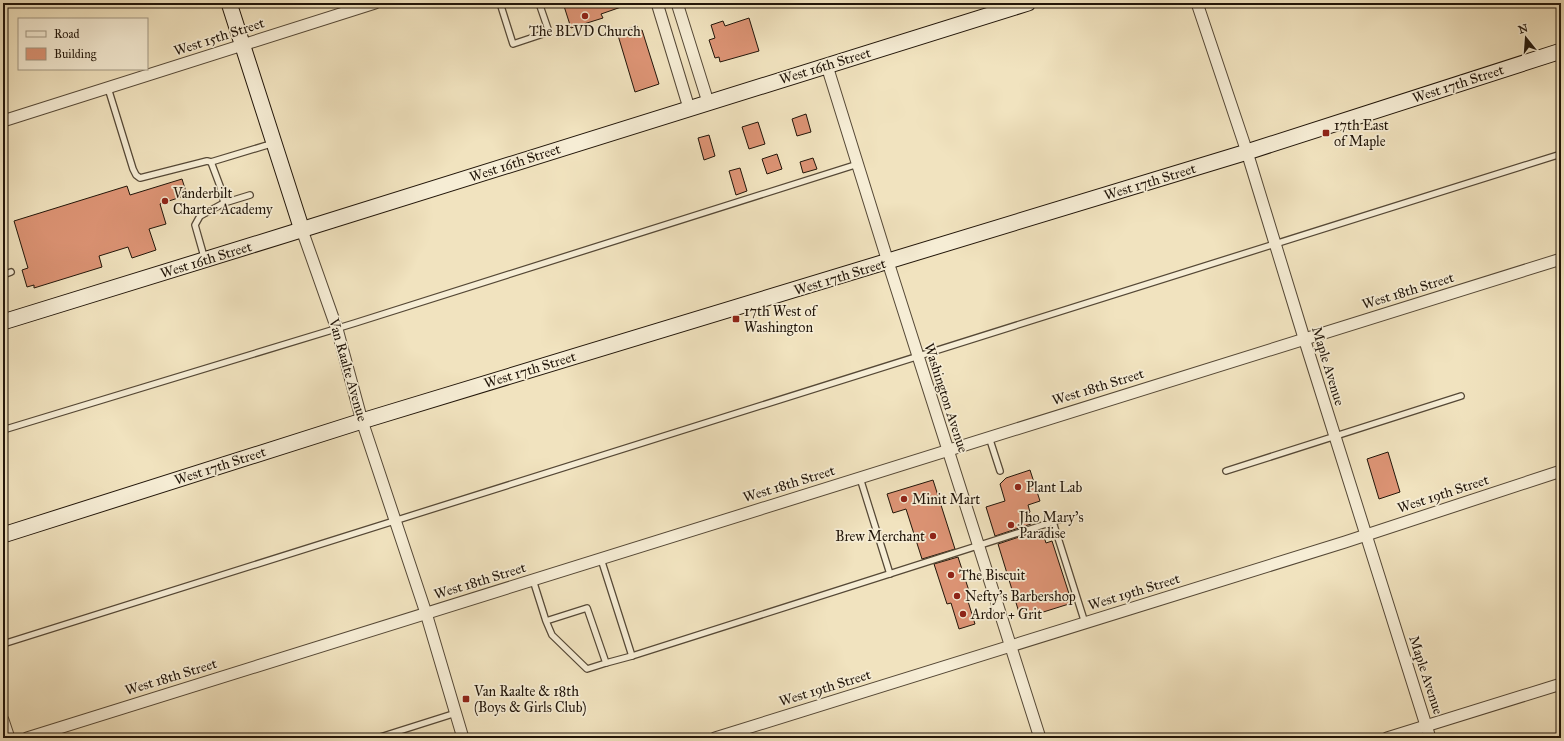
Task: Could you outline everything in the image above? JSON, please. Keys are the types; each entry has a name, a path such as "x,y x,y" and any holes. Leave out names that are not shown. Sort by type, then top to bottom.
{"street":[{"name":"Van Raalte Avenue","path":"229,3 302,230 337,329 362,421 394,521 426,613 464,738"},
{"name":"West 15th Street","path":"3,121 375,3"},
{"path":"657,3 689,108"},
{"path":"677,3 708,102"},
{"name":"West 16th Street","path":"3,322 1028,3"},
{"name":"Maple Avenue","path":"1197,3 1247,152 1430,738"},
{"name":"West 17th Street","path":"3,536 362,421 1247,152 1561,51"},
{"name":"Washington Avenue","path":"827,66 947,450 979,546 1009,647 1040,738"},
{"name":"West 18th Street","path":"26,738 1561,259"},
{"name":"West 19th Street","path":"715,738 1366,535 1561,471"},
{"path":"1387,738 1561,684"},
{"path":"3,720 9,738"}],"lane":[{"path":"500,3 513,44 549,32 539,3"},
{"path":"108,88 133,169 136,175 140,178 207,161 211,162 274,143"},
{"path":"3,644 1561,154"},
{"path":"211,162 220,186 224,203"},
{"path":"3,430 337,329 858,164"},
{"path":"205,260 195,225 200,216 224,203 250,195"},
{"path":"3,275 11,272"},
{"path":"1226,471 1461,396"},
{"path":"989,437 1000,471"},
{"path":"860,478 890,574"},
{"path":"533,580 552,635 587,669 1065,518"},
{"path":"1053,522 1085,623"},
{"path":"601,559 632,656"},
{"path":"546,621 587,608 606,663"},
{"path":"376,738 456,713"}],"building":[{"name":"The BLVD Church","path":"563,3 627,3 627,5 601,14 603,18 571,28"},
{"path":"749,18 759,51 720,62 719,57 715,58 709,40 715,38 711,25 723,21 725,26"},
{"path":"637,26 639,31 642,30 659,84 635,92 617,32"},
{"path":"806,114 811,132 797,136 792,119"},
{"path":"758,122 765,144 749,149 742,127"},
{"path":"709,135 715,156 704,160 698,138"},
{"path":"777,154 782,169 767,174 762,159"},
{"path":"813,158 817,169 803,173 800,162"},
{"path":"740,168 747,191 736,195 729,171"},
{"path":"182,179 187,195 160,204 166,224 149,229 156,250 132,258 128,247 99,256 102,267 34,288 34,285 27,287 22,270 28,268 14,221 127,186 130,195"},
{"path":"1388,452 1400,492 1379,499 1367,459"},
{"path":"1030,470 1040,501 1028,505 1030,512 1028,513 1031,524 995,536 986,507 1005,501 1000,484 1006,478"},
{"path":"933,480 955,549 922,559 906,509 893,513 887,494"},
{"path":"1042,531 1046,543 1052,541 1072,603 1021,619 998,544 1034,532 1034,534"},
{"path":"958,557 971,597 967,598 975,624 959,629 951,603 947,604 934,564"}],"place":[{"name":"The BLVD Church","path":"585,16"},
{"name":"17th East of Maple","path":"1326,133"},
{"name":"Vanderbilt Charter Academy","path":"165,201"},
{"name":"17th West of Washington","path":"736,319"},
{"name":"Plant Lab","path":"1018,487"},
{"name":"Minit Mart","path":"904,499"},
{"name":"Jho Mary's Paradise","path":"1011,525"},
{"name":"Brew Merchant","path":"933,536"},
{"name":"The Biscuit","path":"951,575"},
{"name":"Nefty's Barbershop","path":"957,596"},
{"name":"Ardor + Grit","path":"963,614"},
{"name":"Van Raalte & 18th (Boys & Girls Club)","path":"466,699"}]}
